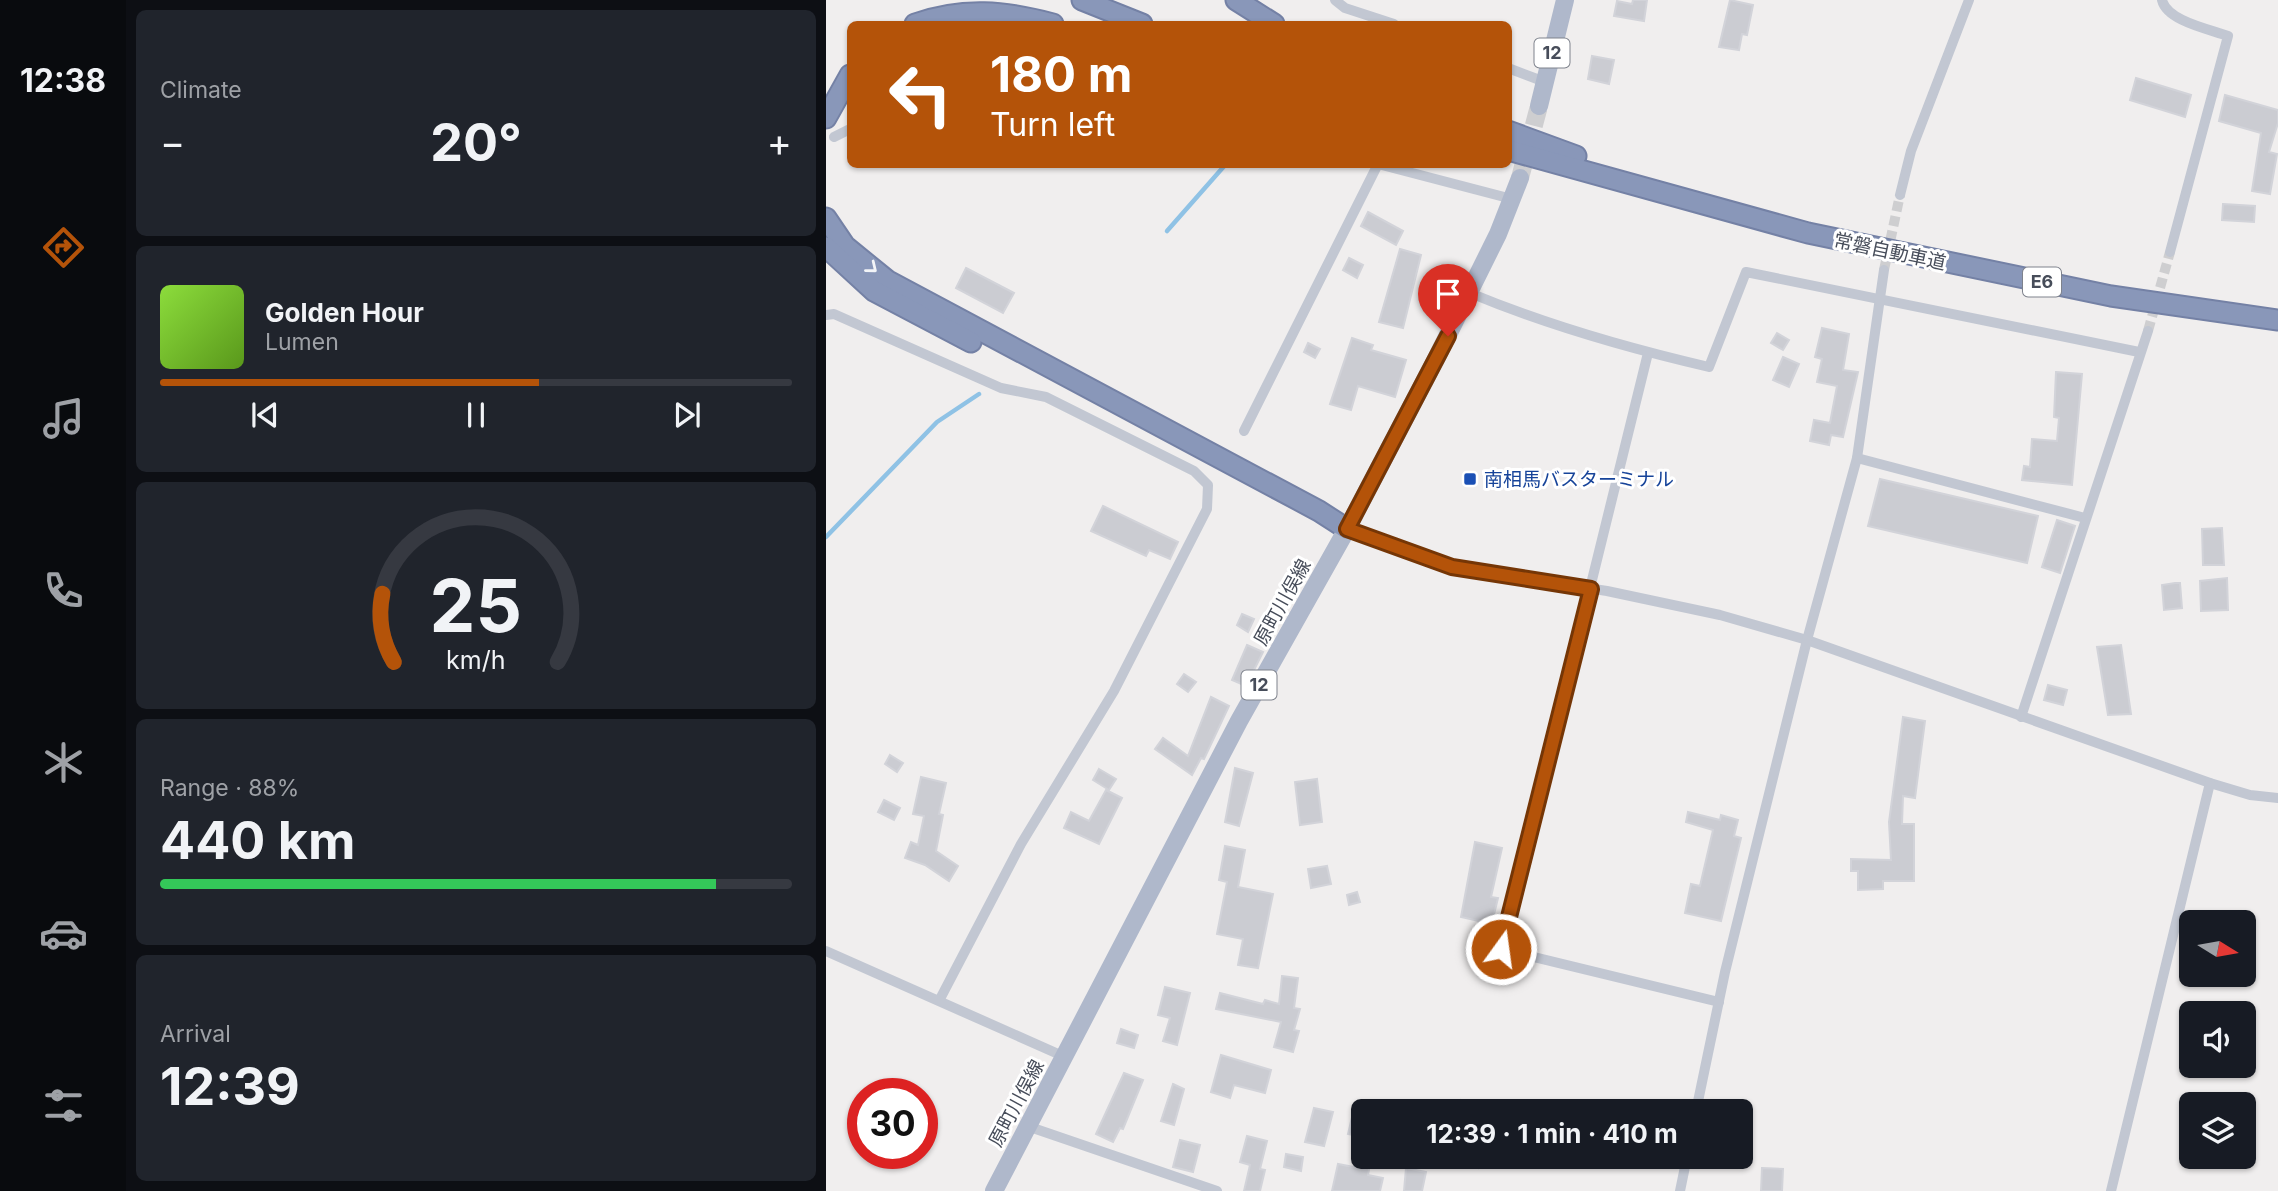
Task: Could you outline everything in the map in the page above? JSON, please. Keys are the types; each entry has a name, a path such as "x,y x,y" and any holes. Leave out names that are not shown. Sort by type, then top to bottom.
{"highway":[{"path":"1082,0 1134,21"},
{"path":"1236,0 1269,21"},
{"path":"927,21 958,13 989,11 1038,21"},
{"path":"826,118 847,80"},
{"path":"1512,132 1647,180 1748,209 1808,233"},
{"name":"常磐自動車道","path":"1512,151 1808,233 2111,296 2278,320"},
{"path":"826,218 845,246 888,281 1319,511 1347,529"},
{"path":"826,247 874,291 1313,520 1347,529"}],"main road":[{"name":"12","path":"1539,106 1565,0"},
{"name":"原町川俣線","path":"994,1191 1065,1057 1089,1004 1239,721 1347,529 1470,293 1520,178"}],"street":[{"path":"1335,0 1345,8 1385,21"},
{"path":"1900,195 1911,150 1969,0"},
{"path":"2162,0 2164,7 2173,15 2228,36 2170,252"},
{"path":"1512,70 1545,82"},
{"path":"834,137 847,130"},
{"path":"1244,431 1376,168"},
{"path":"1393,168 1512,199"},
{"path":"1699,1099 1719,1002 1807,640 1857,458 1884,270"},
{"path":"1470,293 1520,313 1648,353 1709,367 1746,272 2139,352"},
{"path":"826,315 834,314 1001,388 1046,397 1194,471 1208,485 1207,509 1114,691 1021,844 940,999"},
{"path":"2021,717 2148,331"},
{"path":"1648,353 1501,949 1719,1002"},
{"path":"1857,458 2085,518"},
{"path":"1347,529 1452,567 1591,589 1720,615 1807,640 2210,783 2250,795 2278,798"},
{"path":"2111,1191 2210,783"},
{"path":"826,951 940,999 1065,1057"},
{"path":"1027,1126 1217,1191"},
{"path":"1680,1191 1685,1169"}],"building":[{"path":"1633,0 1647,0 1644,21 1614,16 1617,1 1632,4"},
{"path":"1730,0 1753,5 1747,35 1742,34 1739,50 1719,47"},
{"path":"1592,56 1614,60 1609,84 1588,79"},
{"path":"2136,78 2191,95 2185,117 2130,100"},
{"path":"2225,95 2278,110 2278,123 2269,152 2277,154 2270,194 2252,191 2261,133 2219,121"},
{"path":"2223,204 2255,206 2254,222 2222,220"},
{"path":"1368,212 1403,231 1396,245 1361,226"},
{"path":"1400,249 1421,255 1403,328 1379,322"},
{"path":"1349,258 1363,265 1357,278 1343,270"},
{"path":"966,268 1014,293 1003,313 956,288"},
{"path":"1822,328 1849,334 1843,370 1858,372 1843,437 1831,435 1829,445 1810,441 1814,420 1830,423 1837,386 1817,382 1822,359 1815,357"},
{"path":"1777,333 1789,340 1783,350 1771,343"},
{"path":"1352,338 1373,345 1371,350 1406,360 1395,397 1358,386 1351,410 1330,404"},
{"path":"1308,343 1320,349 1315,358 1304,352"},
{"path":"1783,357 1799,364 1789,387 1773,380"},
{"path":"2056,372 2082,374 2072,485 2022,480 2024,466 2030,467 2032,439 2057,441 2059,418 2054,417"},
{"path":"1880,479 2038,516 2027,563 1868,526"},
{"path":"1103,506 1178,542 1170,559 1149,550 1146,556 1091,531"},
{"path":"2057,520 2075,526 2060,573 2042,567"},
{"path":"2222,528 2224,565 2203,565 2202,529"},
{"path":"2227,578 2228,610 2201,611 2200,581"},
{"path":"2180,583 2182,608 2164,610 2162,585"},
{"path":"1242,614 1254,619 1248,632 1237,625"},
{"path":"1247,645 1263,652 1246,686 1232,680"},
{"path":"2121,645 2131,714 2108,715 2097,647"},
{"path":"1184,674 1196,682 1188,692 1177,684"},
{"path":"2048,685 2067,690 2063,705 2044,700"},
{"path":"1211,697 1229,706 1204,759 1201,758 1192,775 1155,749 1163,738 1188,756"},
{"path":"1903,717 1925,721 1915,798 1903,796 1902,824 1914,824 1914,881 1883,881 1883,889 1858,890 1858,871 1851,871 1851,859 1891,860 1889,822"},
{"path":"890,755 903,763 897,772 885,764"},
{"path":"1235,768 1253,773 1239,826 1225,822"},
{"path":"1099,769 1116,779 1109,790 1093,780"},
{"path":"921,777 946,783 939,814 943,815 936,851 958,866 949,881 925,865 905,858 911,842 918,845 924,816 913,814"},
{"path":"1317,779 1322,822 1300,825 1295,782"},
{"path":"1106,790 1122,798 1099,844 1064,828 1071,812 1089,821"},
{"path":"884,800 900,808 894,820 878,812"},
{"path":"1688,812 1720,820 1721,815 1738,820 1734,836 1741,838 1721,921 1685,913 1691,884 1700,886 1713,830 1686,822"},
{"path":"1475,842 1502,848 1491,897 1498,898 1486,947 1474,945 1479,921 1461,917"},
{"path":"1225,846 1245,850 1238,887 1273,894 1258,968 1238,965 1243,939 1217,934 1227,882 1219,880"},
{"path":"1327,866 1331,884 1311,888 1308,869"},
{"path":"1357,892 1360,902 1349,905 1347,895"},
{"path":"1282,976 1298,978 1294,1008 1300,1009 1294,1030 1299,1031 1293,1052 1274,1047 1281,1022 1216,1009 1220,993 1263,1004 1265,1000 1279,1004"},
{"path":"1165,987 1190,993 1177,1045 1163,1041 1170,1018 1158,1015"},
{"path":"1121,1029 1138,1035 1134,1048 1117,1043"},
{"path":"1221,1055 1271,1070 1265,1093 1234,1085 1230,1098 1211,1092"},
{"path":"1124,1073 1143,1080 1123,1129 1120,1128 1113,1142 1096,1134"},
{"path":"1173,1084 1184,1089 1174,1125 1161,1121"},
{"path":"1314,1108 1333,1112 1324,1146 1305,1142"},
{"path":"1247,1136 1267,1141 1260,1169 1265,1170 1260,1191 1244,1191 1250,1165 1240,1162"},
{"path":"1180,1140 1200,1145 1193,1172 1173,1167"},
{"path":"1286,1154 1303,1157 1301,1171 1284,1167"},
{"path":"1338,1164 1351,1166 1351,1169 1369,1169 1368,1175 1383,1178 1380,1191 1332,1191"},
{"path":"1762,1168 1783,1169 1782,1191 1761,1191"},
{"path":"1406,1169 1426,1172 1422,1191 1404,1191"}],"waterway":[{"path":"1167,231 1222,168"},
{"path":"826,537 937,422 979,394"}],"tunnel":[{"path":"1520,178 1539,106"},
{"path":"1884,270 1900,195"},
{"path":"2148,331 2170,252"}],"place":[{"name":"南相馬バスターミナル","path":"1470,479"}],"route":[{"path":"1448,336 1347,529 1401,551 1452,567 1591,589 1501,949"}]}
